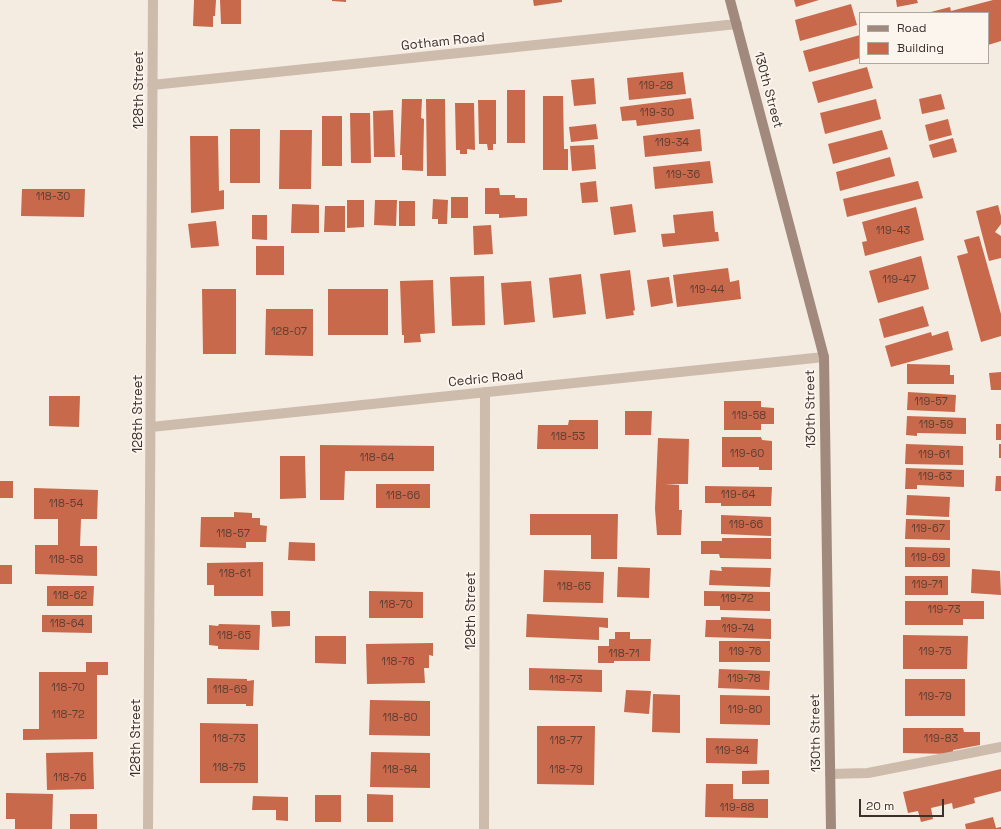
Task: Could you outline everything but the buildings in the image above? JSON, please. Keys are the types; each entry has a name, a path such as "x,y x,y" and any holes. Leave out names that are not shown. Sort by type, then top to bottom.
{"street":[{"name":"128th Street","path":"148,829 153,0"},
{"name":"130th Street","path":"730,0 824,357 831,829"},
{"name":"Gotham Road","path":"152,85 737,24"},
{"name":"Cedric Road","path":"151,427 824,357"},
{"name":"129th Street","path":"484,829 485,392"},
{"path":"830,774 868,773 1001,747"}]}
